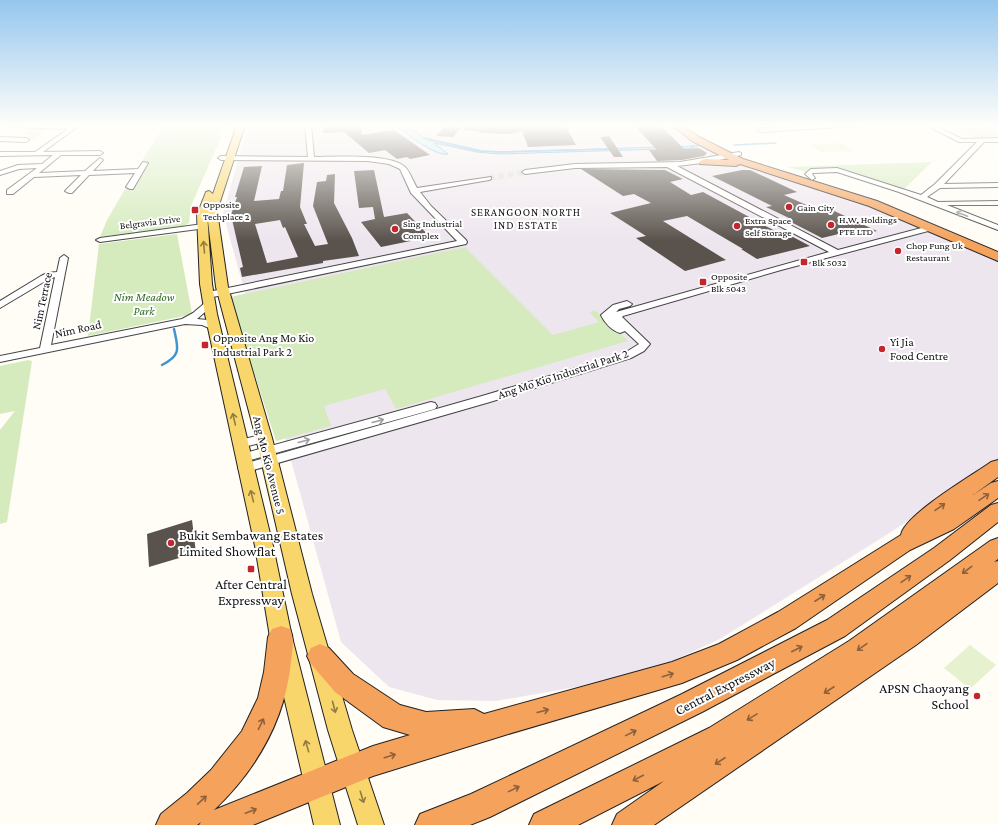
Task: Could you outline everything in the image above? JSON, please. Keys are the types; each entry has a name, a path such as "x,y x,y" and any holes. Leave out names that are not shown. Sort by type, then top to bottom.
{"highway":[{"path":"738,164 749,164 864,198 917,226 950,237 998,257"},
{"path":"763,164 812,178 998,250"},
{"path":"902,544 933,512 998,467"},
{"path":"215,825 373,761 505,721 673,674 728,652 787,620 902,544 946,523 998,488"},
{"name":"Central Expressway","path":"431,825 479,806 692,704 836,628 942,554 998,511"},
{"path":"545,825 719,738 858,650 998,547"},
{"path":"628,825 689,782 908,637 998,570"},
{"path":"172,825 190,812 222,782 242,758 269,707 277,672 281,637"},
{"path":"320,656 344,683 394,716 426,726 505,721"}],"main road":[{"name":"Ang Mo Kio Avenue 5","path":"222,164 202,215 208,300 242,457 264,546 281,637 327,825"},
{"name":"Ang Mo Kio Avenue 5","path":"224,164 220,190 212,211 214,241 223,292 268,456 302,594 340,730 354,769 371,825"}],"street":[{"path":"10,192 46,164"},
{"path":"69,191 94,164"},
{"path":"130,187 145,164"},
{"path":"185,321 197,315 208,300 223,292 463,242 414,192 407,180 403,168 394,164"},
{"path":"525,172 570,166 686,164"},
{"path":"922,198 938,186 960,164"},
{"path":"668,165 833,251"},
{"path":"0,173 18,167 43,166"},
{"path":"812,178 808,174 811,171 831,170 902,190 998,228"},
{"path":"32,174 140,171"},
{"path":"414,192 489,178"},
{"path":"938,186 998,185"},
{"path":"934,203 998,203"},
{"path":"983,222 998,222"},
{"name":"Belgravia Drive","path":"100,240 203,226"},
{"name":"Ang Mo Kio Industrial Park 2","path":"242,457 297,454 627,356 640,349 644,344 617,318 619,314 917,226"},
{"name":"Ang Mo Kio Industrial Park 2","path":"268,456 404,414 613,354 630,347 632,342 608,319 606,315 616,307 660,294 833,251"},
{"name":"Nim Terrace","path":"45,350 64,258"},
{"path":"0,305 44,278 61,274"},
{"path":"185,321 204,322 214,327"},
{"name":"Nim Road","path":"0,359 185,321"},
{"path":"242,457 268,456"}],"shaded area":[{"path":"237,164 756,164 843,195 998,261 998,463 720,639 666,664 593,684 496,701 437,700 389,687 341,642 223,213"}],"green space":[{"path":"149,164 209,164 191,206 189,223 184,226 100,237 107,220 125,189 135,188"},
{"path":"930,164 904,189 869,178 839,171 815,169 806,172 788,167"},
{"name":"Nim Meadow Park","path":"177,234 192,313 189,315 88,336 99,244"},
{"path":"465,247 553,335 599,322 589,312 595,310 628,341 396,409 385,389 324,406 331,426 276,441 230,297"},
{"path":"28,360 32,361 7,522 0,524 0,430 15,411 0,414 0,366"},
{"path":"970,645 996,665 970,689 944,668"}],"building":[{"path":"304,164 300,207 307,224 304,224 315,246 328,244 313,206 317,182 326,181 327,175 335,174 334,203 352,238 359,256 323,261 323,263 242,277 240,268 243,267 231,215 244,167 262,166 254,201 279,199 281,191 283,191 287,165","holes":["280,220 283,228 285,227 298,257 267,263 255,224"]},
{"path":"581,169 665,170 683,179 670,182 691,195 703,192 788,238 793,237 810,246 757,259 687,216 663,221 726,260 685,271 636,238 646,236 610,213 651,203 634,194 623,196"},
{"name":"Sing Industrial Complex","path":"374,170 384,217 407,213 430,237 381,247 361,222 375,219 373,207 359,208 354,171"},
{"path":"742,170 750,170 797,192 784,195 820,211 830,209 877,231 856,236 847,232 822,238 785,219 789,218 766,207 772,206 712,176"},
{"name":"Bukit Sembawang Estates Limited Showflat","path":"192,520 196,553 149,567 147,534"}],"waterway":[{"path":"162,365 173,358 176,354 177,341 174,329"}],"tunnel":[{"path":"489,178 525,172"}],"place":[{"name":"Gain City","path":"789,207"},
{"name":"Opposite Techplace 2","path":"195,210"},
{"name":"H.W. Holdings PTE LTD","path":"831,225"},
{"name":"Extra Space Self Storage","path":"737,226"},
{"name":"Sing Industrial Complex","path":"395,229"},
{"name":"Chop Fung Uk Restaurant","path":"898,251"},
{"name":"Blk 5032","path":"804,262"},
{"name":"Opposite Blk 5043","path":"703,282"},
{"name":"Opposite Ang Mo Kio Industrial Park 2","path":"205,345"},
{"name":"Yi Jia Food Centre","path":"882,349"},
{"name":"Bukit Sembawang Estates Limited Showflat","path":"171,543"},
{"name":"After Central Expressway","path":"251,569"},
{"name":"APSN Chaoyang School","path":"977,696"}],"district":[{"name":"SERANGOON NORTH IND ESTATE","path":"526,218"}]}
